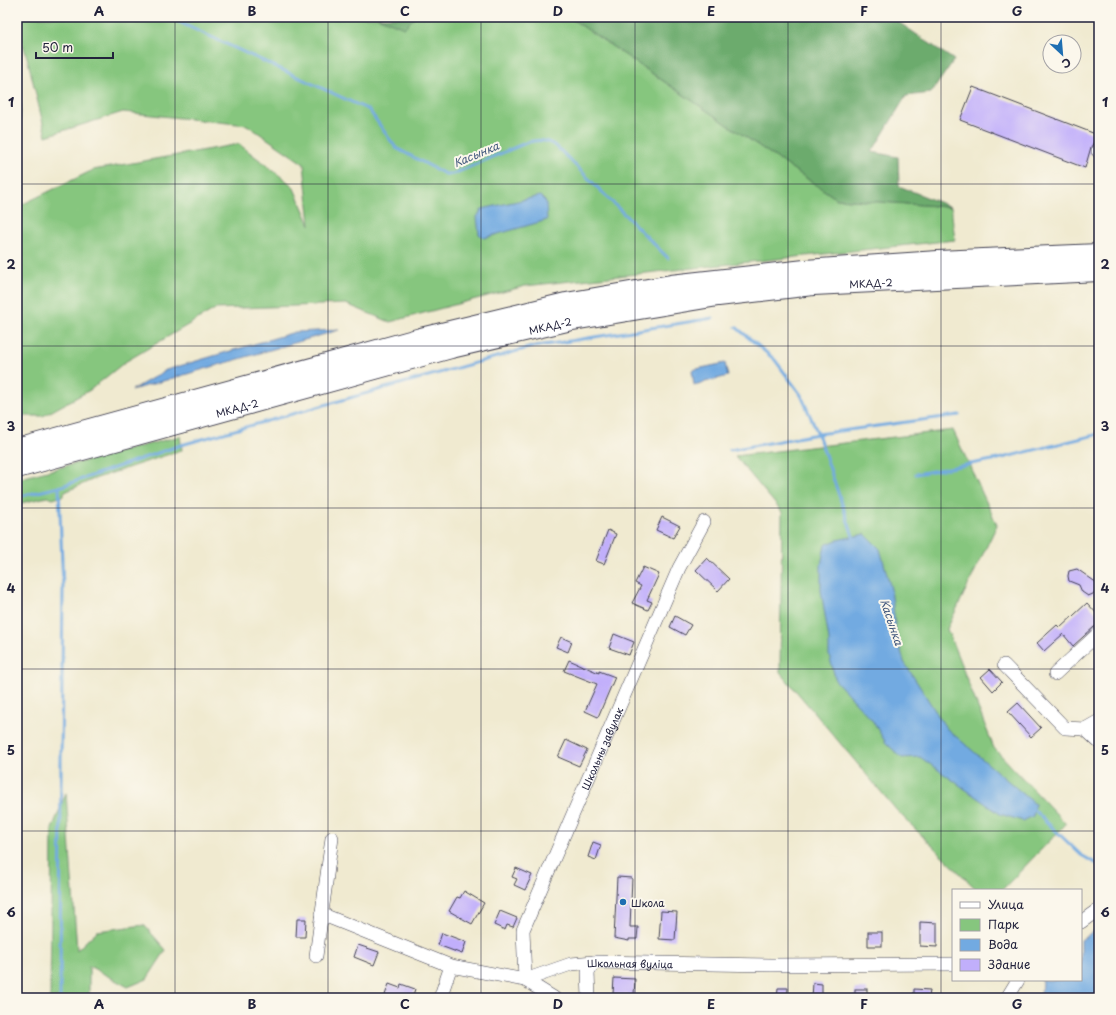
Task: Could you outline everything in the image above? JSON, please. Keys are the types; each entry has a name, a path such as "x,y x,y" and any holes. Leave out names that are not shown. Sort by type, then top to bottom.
{"highway":[{"path":"17,449 421,338 566,303 671,285 805,270 938,261 1099,254"},
{"name":"МКАД-2","path":"17,468 444,350 567,321 718,296 813,285 1099,271"}],"street":[{"name":"Школьны завулак","path":"525,980 523,930 680,568 704,522"},
{"path":"1055,674 1099,633"},
{"path":"1004,665 1065,728 1085,729 1099,721"},
{"path":"1085,729 1099,742"},
{"path":"316,956 332,838"},
{"path":"1082,921 1099,909"},
{"path":"321,914 451,966 525,980 554,998"},
{"name":"Школьная вуліца","path":"525,980 570,964 594,962 771,965 952,964"},
{"path":"589,998 588,972 594,962"},
{"path":"440,998 451,966"},
{"path":"1007,998 1017,981"}],"green space":[{"path":"17,17 379,17 404,28 415,17 569,17 837,199 951,207 955,240 525,286 390,322 346,304 215,309 125,362 90,390 43,416 17,416 17,207 93,170 239,144 293,186 310,225 304,164 247,125 123,112 46,136 27,57 17,26"},
{"path":"377,17 415,17 404,28"},
{"path":"569,17 891,17 954,60 931,93 906,96 872,152 898,157 899,186 951,207 837,199"},
{"path":"17,92 21,105 18,160 17,160"},
{"path":"953,430 997,525 947,629 994,748 1066,824 1003,889 976,889 898,812 780,672 782,512 735,456"},
{"path":"180,436 182,450 94,479 65,492 63,496 53,499 47,497 17,504 17,479"},
{"path":"66,793 77,950 97,931 144,925 166,950 147,979 128,987 89,966 89,998 50,998 52,829"}],"water":[{"path":"540,196 546,202 547,220 484,238 479,234 477,217 482,209"},
{"path":"339,330 132,390 166,370 295,332"},
{"path":"725,363 728,376 694,385 692,370"},
{"path":"865,534 880,549 891,589 896,632 904,662 946,728 1035,804 1033,816 1023,821 1000,814 920,757 902,758 886,743 872,720 836,681 829,655 829,640 821,590 821,565 825,545 837,540"},
{"path":"1099,927 1099,998 1044,998 1041,995 1042,981 1082,981 1082,939"}],"building":[{"path":"973,87 1098,135 1091,147 1085,168 960,120"},
{"path":"662,517 680,526 673,538 656,530"},
{"path":"608,530 616,534 604,564 596,561"},
{"path":"707,558 729,579 718,591 696,570"},
{"path":"643,567 659,574 647,600 652,602 648,610 632,603 641,586 635,583"},
{"path":"1077,569 1097,583 1096,590 1093,594 1088,596 1082,592 1079,585 1069,581 1069,571"},
{"path":"1087,603 1099,616 1099,625 1094,627 1073,646 1063,634 1044,651 1037,643 1057,625 1060,628"},
{"path":"675,616 691,625 685,635 670,627"},
{"path":"614,634 634,642 629,655 609,648"},
{"path":"561,637 572,642 568,652 556,647"},
{"path":"569,660 599,673 599,671 615,677 598,717 585,711 597,684 564,671"},
{"path":"990,669 1002,682 993,691 981,677"},
{"path":"1018,703 1041,728 1031,737 1008,712"},
{"path":"566,740 587,750 579,766 558,757"},
{"path":"593,842 601,845 596,860 588,857"},
{"path":"516,868 532,875 525,890 514,885 517,879 512,877"},
{"name":"Школа","path":"617,877 632,878 630,927 638,927 637,939 629,939 629,941 614,938"},
{"path":"464,891 484,903 472,924 449,911 457,897 460,898"},
{"path":"500,911 517,918 513,927 507,925 505,930 494,925"},
{"path":"661,911 677,912 675,940 659,939"},
{"path":"297,919 306,919 305,937 296,937"},
{"path":"920,922 937,923 937,947 920,946"},
{"path":"868,932 882,932 882,946 868,946"},
{"path":"442,933 466,942 462,954 438,945"},
{"path":"358,945 379,952 374,965 354,957"},
{"path":"614,978 635,979 634,995 613,994"},
{"path":"813,983 822,984 822,998 812,998"},
{"path":"389,984 400,988 401,984 415,989 412,998 393,998 385,995"},
{"path":"778,988 788,988 787,998 777,998"},
{"path":"855,989 867,989 867,998 855,998"},
{"path":"914,989 930,990 929,998 914,998"}],"waterway":[{"name":"Касынка","path":"168,17 369,110 396,148 445,174 453,174 528,142 546,141 556,146 668,258"},
{"path":"17,497 59,487 181,445 532,347 713,318"},
{"name":"Касынка","path":"736,327 775,360 801,395 818,434 854,539"},
{"path":"730,450 818,434 959,415"},
{"path":"916,474 998,459 1099,434"},
{"path":"59,487 63,588 60,998"},
{"name":"Касынка","path":"1031,807 1081,855 1099,865"}],"place":[{"name":"Школа","path":"623,902"}]}
